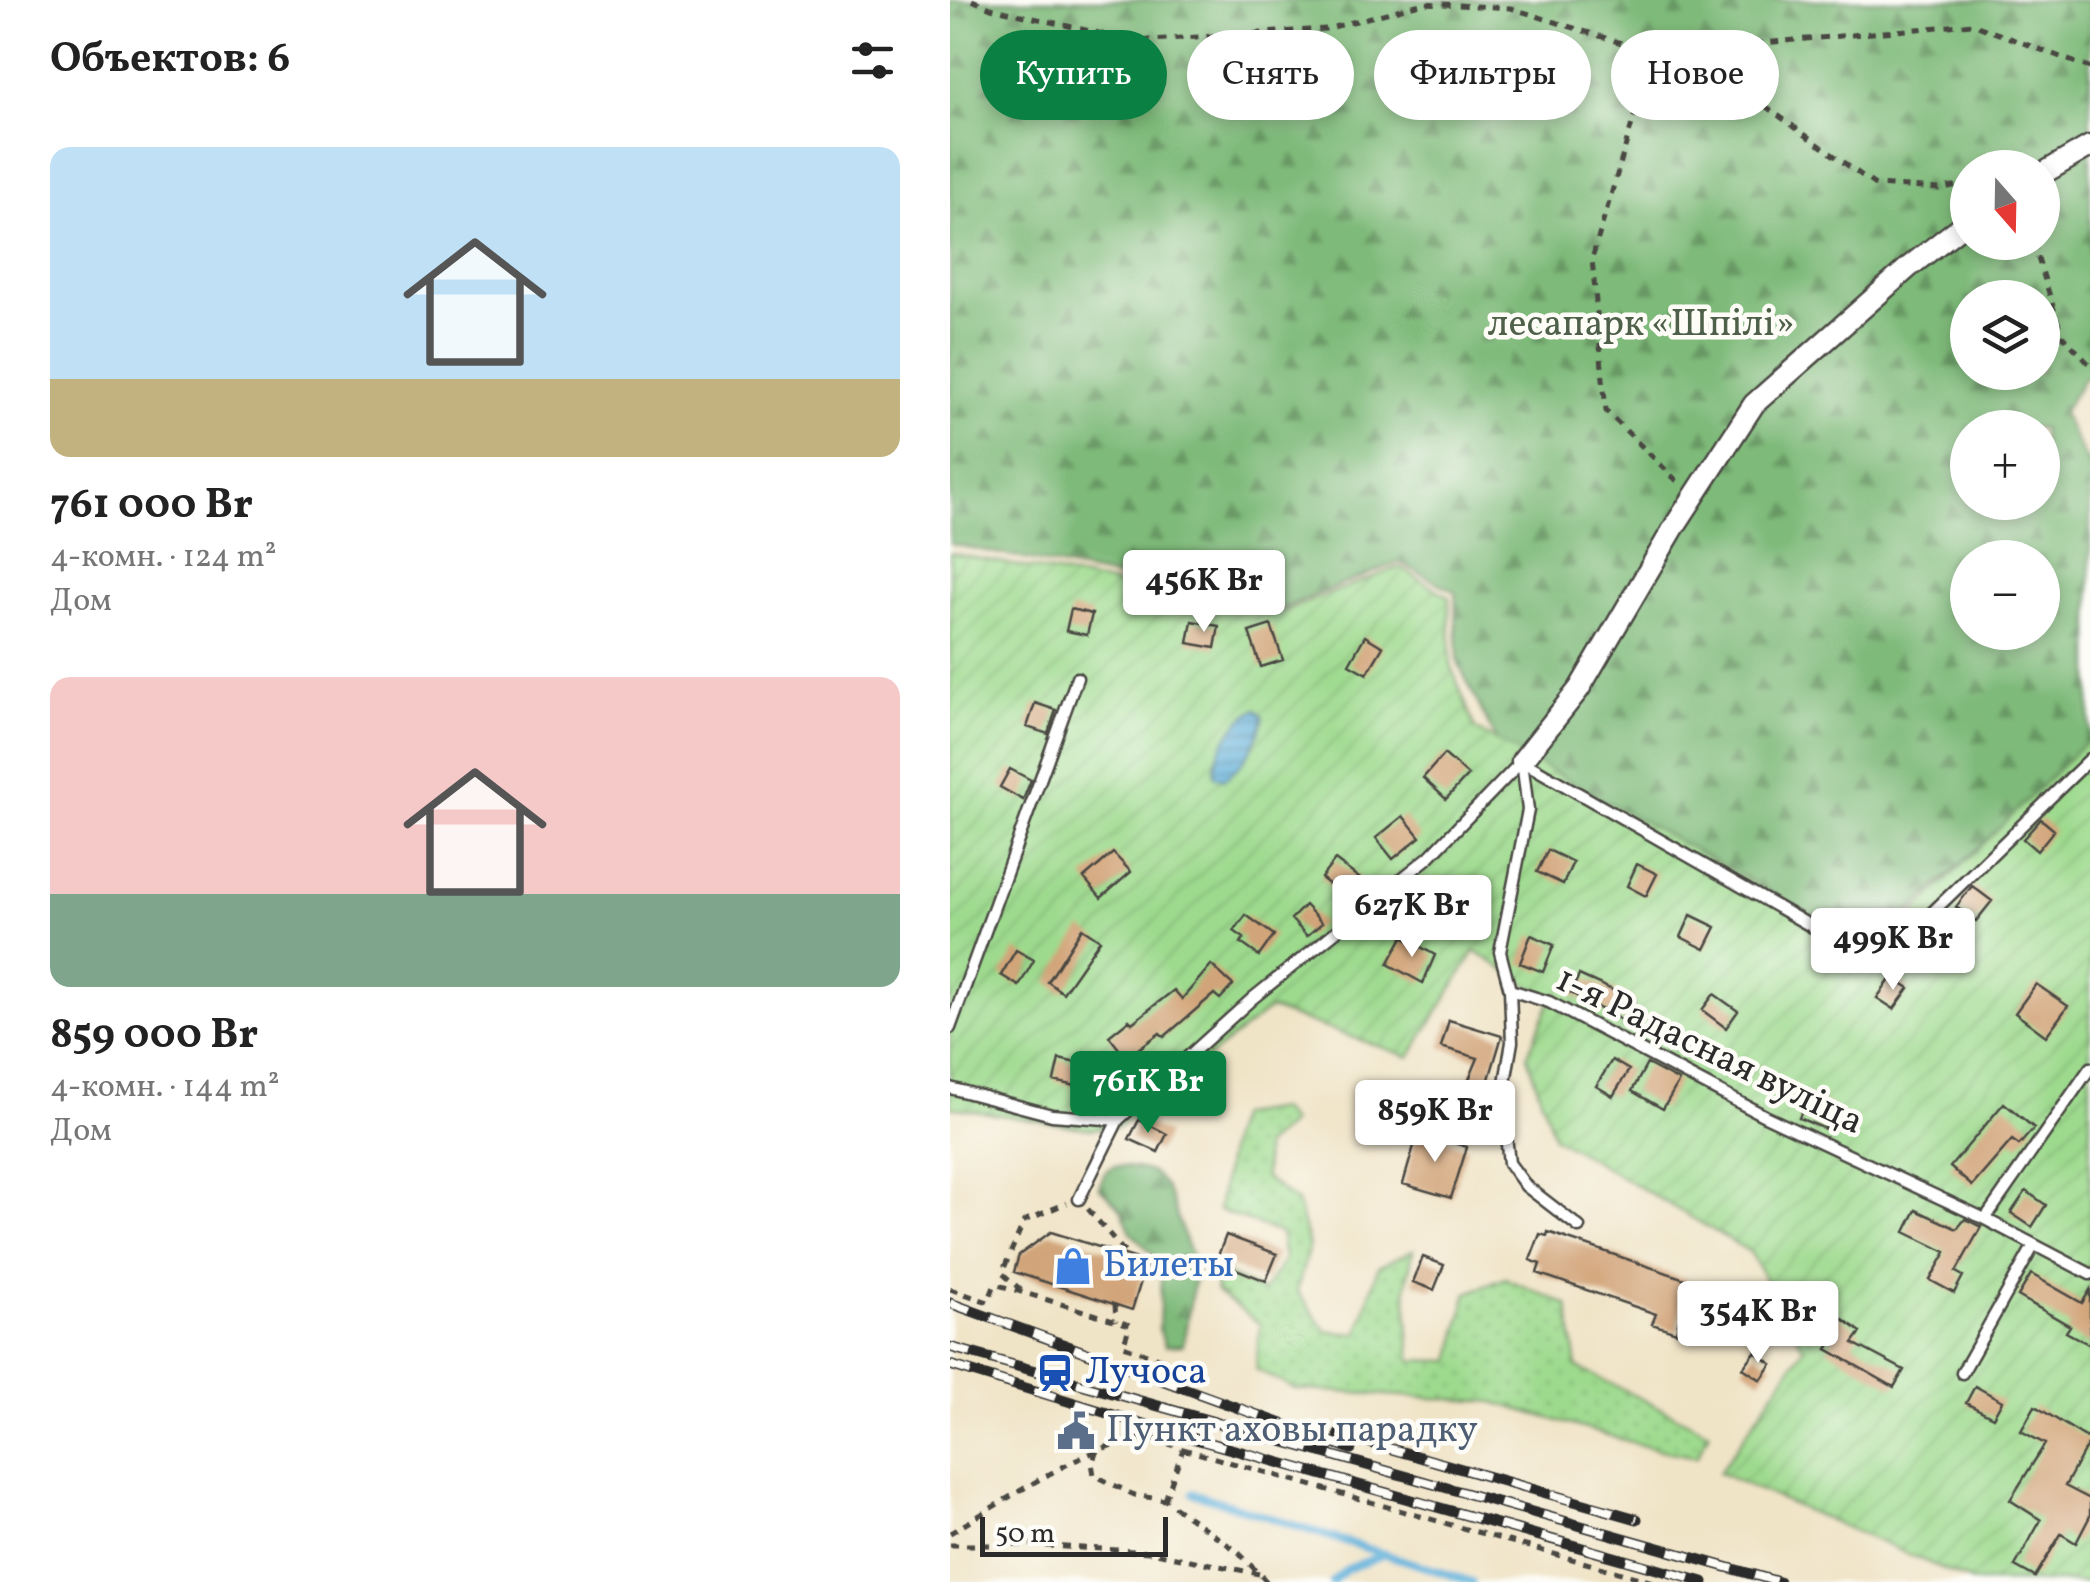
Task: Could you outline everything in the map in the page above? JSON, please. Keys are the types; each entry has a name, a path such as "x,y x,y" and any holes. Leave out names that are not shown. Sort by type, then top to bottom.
{"street":[{"path":"2060,164 2090,146"},
{"path":"1522,761 1579,689 1693,497 1754,404 1908,266 1950,234"}],"lane":[{"path":"950,1028 1077,678"},
{"path":"1079,1199 1118,1120 1253,998 1428,857 1522,761 1844,945 1883,950 1906,938 2090,759"},
{"name":"1-я Радасная вуліца","path":"1522,761 1528,810 1500,952 1510,990 1549,1002 1765,1116 1985,1219 2090,1274"},
{"path":"1510,990 1512,1042 1502,1100 1509,1162 1526,1186 1580,1227"},
{"path":"1985,1219 2090,1068"},
{"path":"950,1088 1052,1115 1118,1120"},
{"path":"1962,1374 2034,1245"}],"path":[{"path":"972,0 1133,42 1326,29 1424,4 1511,8 1611,40"},
{"path":"1506,0 1511,8"},
{"path":"1779,42 1972,24 2090,68"},
{"path":"1779,116 1875,185 1950,187"},
{"path":"1633,120 1592,259 1606,411 1693,497"},
{"path":"2039,260 2062,335 2090,364"},
{"path":"1024,1292 1002,1273 1024,1221 1079,1199 1128,1256"},
{"path":"950,1289 988,1302 996,1284 1116,1321 1130,1326 1123,1346 1172,1363"},
{"path":"1116,1304 1116,1321"},
{"path":"950,1534 1098,1448 1152,1438 1653,1582"},
{"path":"1098,1448 1092,1463 1094,1475 1134,1495 1165,1500 1237,1551 1266,1582"},
{"path":"1165,1500 1183,1449"},
{"path":"950,1545 1033,1544 1151,1552 1259,1574"}],"green space":[{"name":"лесапарк «Шпілі»","path":"950,0 2090,0 2090,379 2084,378 2062,413 2087,462 2090,461 2090,744 1895,925 1866,937 1832,932 1501,750 1458,663 1455,592 1399,562 1278,610 950,544"},
{"path":"950,553 1276,614 1400,567 1449,597 1451,665 1475,729 1822,920 1898,929 2090,740 2090,1582 1973,1582 1719,1473 1804,1348 1750,1252 1554,1137 1527,1056 1551,1000 1475,951 1410,1057 1270,1009 1118,1127 1090,1129 950,1107"},
{"path":"1279,1109 1291,1123 1264,1146 1265,1178 1297,1202 1309,1246 1297,1291 1326,1331 1358,1334 1378,1267 1413,1250 1406,1288 1411,1360 1451,1361 1467,1293 1505,1278 1568,1305 1577,1367 1709,1432 1697,1457 1655,1449 1493,1402 1295,1389 1256,1369 1260,1324 1217,1292 1214,1273 1225,1273 1263,1292 1284,1260 1280,1233 1218,1210 1230,1138 1238,1115"},
{"path":"1113,1166 1144,1170 1160,1180 1197,1263 1183,1345 1165,1346 1159,1329 1161,1277 1152,1254 1131,1232 1121,1209 1099,1187 1105,1172"}],"water":[{"path":"1257,709 1264,717 1250,752 1224,779 1215,776 1217,757 1227,737"}],"building":[{"path":"1071,609 1092,614 1087,635 1066,631"},
{"path":"1192,621 1219,626 1215,648 1188,643"},
{"path":"1271,625 1283,660 1261,667 1249,632"},
{"path":"1365,636 1383,647 1367,674 1349,664"},
{"path":"1035,703 1056,710 1048,734 1027,727"},
{"path":"1444,754 1468,775 1446,799 1423,778"},
{"path":"1010,769 1031,780 1023,800 1000,787"},
{"path":"1403,816 1420,837 1393,859 1376,838"},
{"path":"2041,819 2054,830 2037,851 2023,839"},
{"path":"1548,850 1573,862 1563,884 1537,872"},
{"path":"1113,853 1131,872 1101,898 1084,878"},
{"path":"1335,860 1359,878 1344,896 1321,878"},
{"path":"1637,864 1657,874 1646,896 1627,886"},
{"path":"1972,886 1992,901 1976,921 1956,907"},
{"path":"1305,905 1322,923 1307,936 1291,919"},
{"path":"1246,915 1274,935 1259,956 1241,943 1244,938 1234,931"},
{"path":"1691,915 1716,927 1705,949 1681,937"},
{"path":"1082,928 1100,940 1063,993 1048,982"},
{"path":"1531,935 1554,945 1543,972 1520,963"},
{"path":"1403,937 1435,955 1423,983 1388,964"},
{"path":"1016,950 1034,960 1019,986 1001,975"},
{"path":"1211,965 1233,985 1220,999 1214,994 1164,1037 1160,1033 1126,1058 1109,1036 1174,990 1182,999"},
{"path":"1579,975 1635,1000 1623,1021 1571,993"},
{"path":"1892,977 1909,988 1894,1009 1877,998"},
{"path":"2036,984 2068,1006 2046,1036 2015,1013"},
{"path":"1714,994 1738,1011 1726,1028 1702,1010"},
{"path":"1449,1020 1502,1036 1486,1089 1494,1093 1488,1113 1460,1101 1478,1058 1441,1047"},
{"path":"1059,1059 1081,1064 1076,1086 1054,1081"},
{"path":"1612,1060 1629,1070 1613,1096 1596,1086"},
{"path":"1647,1064 1679,1081 1663,1109 1632,1091"},
{"path":"1808,1096 1834,1107 1825,1129 1799,1118"},
{"path":"2004,1103 2034,1128 2019,1145 2012,1140 1972,1186 1950,1167"},
{"path":"1139,1120 1167,1134 1158,1152 1129,1139"},
{"path":"1418,1132 1467,1147 1451,1198 1403,1184"},
{"path":"2026,1191 2046,1205 2032,1227 2011,1213"},
{"path":"1916,1210 1957,1229 1965,1219 1981,1227 1956,1272 1963,1276 1954,1293 1930,1280 1946,1252 1905,1232"},
{"path":"1051,1232 1147,1262 1132,1310 1014,1272 1019,1255"},
{"path":"1548,1232 1688,1280 1676,1332 1652,1324 1656,1314 1537,1273 1540,1264 1530,1260 1540,1234 1547,1236"},
{"path":"1226,1235 1277,1254 1266,1281 1216,1261"},
{"path":"1423,1257 1444,1265 1434,1290 1413,1282"},
{"path":"2031,1274 2082,1303 2090,1290 2090,1345 2066,1332 2070,1326 2018,1296"},
{"path":"1810,1295 1861,1332 1853,1343 1904,1370 1894,1387 1827,1349 1833,1340 1796,1314"},
{"path":"1755,1352 1772,1364 1761,1380 1743,1368"},
{"path":"1975,1386 2002,1401 1993,1417 1966,1403"},
{"path":"2035,1406 2090,1440 2065,1486 2090,1499 2090,1516 2076,1543 2061,1534 2035,1577 2015,1566 2041,1520 2010,1500 2045,1444 2021,1431"}],"waterway":[{"path":"1193,1493 1472,1582"},
{"path":"1332,1582 1347,1569 1385,1554"}],"railway":[{"path":"950,1303 1351,1449"},
{"path":"950,1347 1779,1582"},
{"path":"950,1365 1153,1427 1703,1582"},
{"path":"1339,1434 1637,1519"}],"place":[{"name":"Билеты","path":"1073,1266"},
{"name":"Лучоса","path":"1055,1373"},
{"name":"Пункт аховы парадку","path":"1076,1431"}]}
